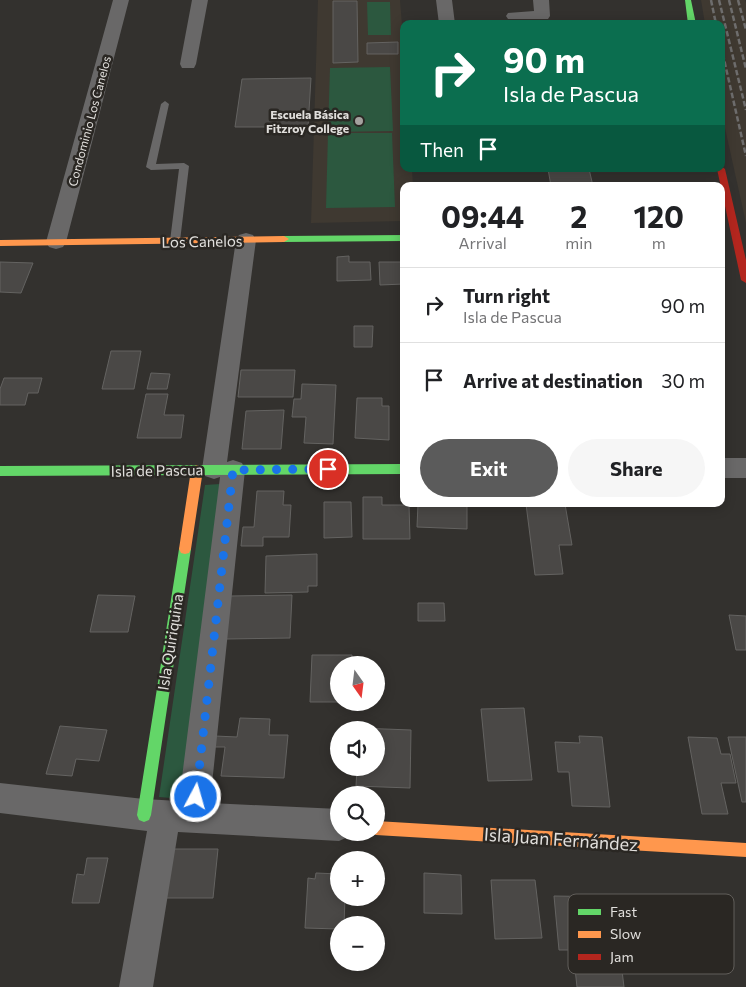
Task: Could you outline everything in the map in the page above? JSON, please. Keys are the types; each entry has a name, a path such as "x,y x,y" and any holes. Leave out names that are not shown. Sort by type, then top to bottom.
{"street":[{"name":"Condominio Los Canelos","path":"56,242 121,0"},
{"path":"188,64 200,0"},
{"path":"444,0 446,20"},
{"path":"514,16 542,16 541,0"},
{"path":"688,0 691,20"},
{"path":"725,207 728,235 746,280"},
{"name":"Los Canelos","path":"0,243 400,238"},
{"name":"Isla Quiriquina","path":"136,987 168,816 246,240"},
{"path":"725,468 746,468"},
{"name":"Isla de Pascua","path":"0,471 400,469"},
{"name":"Isla Quiriquina","path":"168,816 215,470"},
{"path":"0,798 168,816 330,825"},
{"name":"Isla Juan Fernández","path":"385,829 746,850"}],"lane":[{"path":"165,104 151,167 184,166 175,241"}],"shaded area":[{"name":"Escuela Básica Fitzroy College","path":"318,0 400,0 402,20 400,20 400,172 412,172 413,182 400,182 400,221 311,223"},
{"path":"701,0 745,0 746,223 725,128 725,20 704,20"}],"green space":[{"path":"367,2 390,2 391,35 368,35"},
{"path":"390,67 393,131 328,132 330,68"},
{"path":"328,133 392,133 395,207 326,208"},
{"path":"220,484 183,799 159,797 205,485"}],"building":[{"path":"333,1 357,1 358,62 333,63"},
{"path":"398,42 398,54 367,54 367,43"},
{"path":"311,78 308,127 235,127 242,79"},
{"path":"549,172 590,172 592,182 550,182"},
{"path":"349,256 349,262 370,262 371,280 337,281 337,257"},
{"path":"0,262 33,263 21,293 0,292"},
{"path":"379,262 400,262 400,284 380,285"},
{"path":"354,326 373,326 372,347 354,347"},
{"path":"111,351 141,351 134,389 102,389"},
{"path":"241,370 295,370 293,397 238,397"},
{"path":"151,373 170,374 167,389 147,389"},
{"path":"4,378 42,378 38,393 28,393 25,405 0,405 0,389"},
{"path":"302,384 336,385 333,444 304,443 306,417 292,417 294,399 301,399"},
{"path":"146,394 168,394 164,415 184,415 181,438 137,438"},
{"path":"357,398 382,398 382,406 389,406 389,440 355,438"},
{"path":"284,410 281,449 242,449 246,411"},
{"path":"257,491 284,491 283,505 291,505 289,537 263,537 263,546 241,546 243,527 254,527"},
{"path":"363,497 382,497 382,505 409,507 410,539 363,539"},
{"path":"324,502 351,502 352,537 324,538"},
{"path":"418,507 467,507 467,529 417,527"},
{"path":"526,507 566,507 572,545 559,545 563,574 535,575"},
{"path":"317,554 317,586 308,586 308,592 265,593 266,556"},
{"path":"98,595 135,596 128,632 90,632"},
{"path":"292,595 290,638 226,639 230,596"},
{"path":"418,603 444,603 445,621 418,621"},
{"path":"729,615 746,616 746,650 736,650"},
{"path":"312,655 352,655 330,656 330,702 310,702"},
{"path":"524,708 532,780 488,781 481,709"},
{"path":"240,718 270,719 269,735 288,735 284,778 221,776 225,747 213,747 215,736 237,737"},
{"path":"60,726 107,730 99,761 76,759 72,776 46,774"},
{"path":"385,729 411,730 410,788 356,786 357,776 385,776"},
{"path":"579,736 602,737 610,807 572,806 569,772 558,772 555,742 580,743"},
{"path":"688,737 717,738 721,754 730,754 736,783 721,783 728,814 702,814"},
{"path":"728,737 746,737 746,802 742,802"},
{"path":"169,849 218,849 213,898 163,898"},
{"path":"87,858 108,858 99,903 72,903 77,874 84,875"},
{"path":"316,873 330,874 330,906 345,906 344,916 330,916 330,929 305,928 308,878 315,879"},
{"path":"424,873 461,875 462,914 424,913"},
{"path":"491,880 535,880 542,938 495,939"},
{"path":"554,896 568,896 568,950 559,950"},
{"path":"576,974 622,974 624,987 577,987"}],"railway":[{"path":"711,0 715,20"},
{"path":"719,0 724,20"},
{"path":"729,0 746,69"},
{"path":"738,0 746,30"},
{"path":"725,24 746,110"},
{"path":"725,64 746,156"}],"traffic: fast":[{"path":"688,0 691,20"},
{"path":"284,239 400,238"},
{"path":"0,471 400,469"},
{"path":"144,815 185,549"}],"traffic: slow":[{"path":"0,243 284,239"},
{"path":"185,549 197,470"},
{"path":"385,829 746,850"}],"traffic: jam":[{"path":"722,172 724,182"},
{"path":"725,187 746,280"}],"place":[{"name":"Escuela Básica Fitzroy College","path":"359,121"}],"route":[{"path":"196,797 233,470 328,469"}]}
